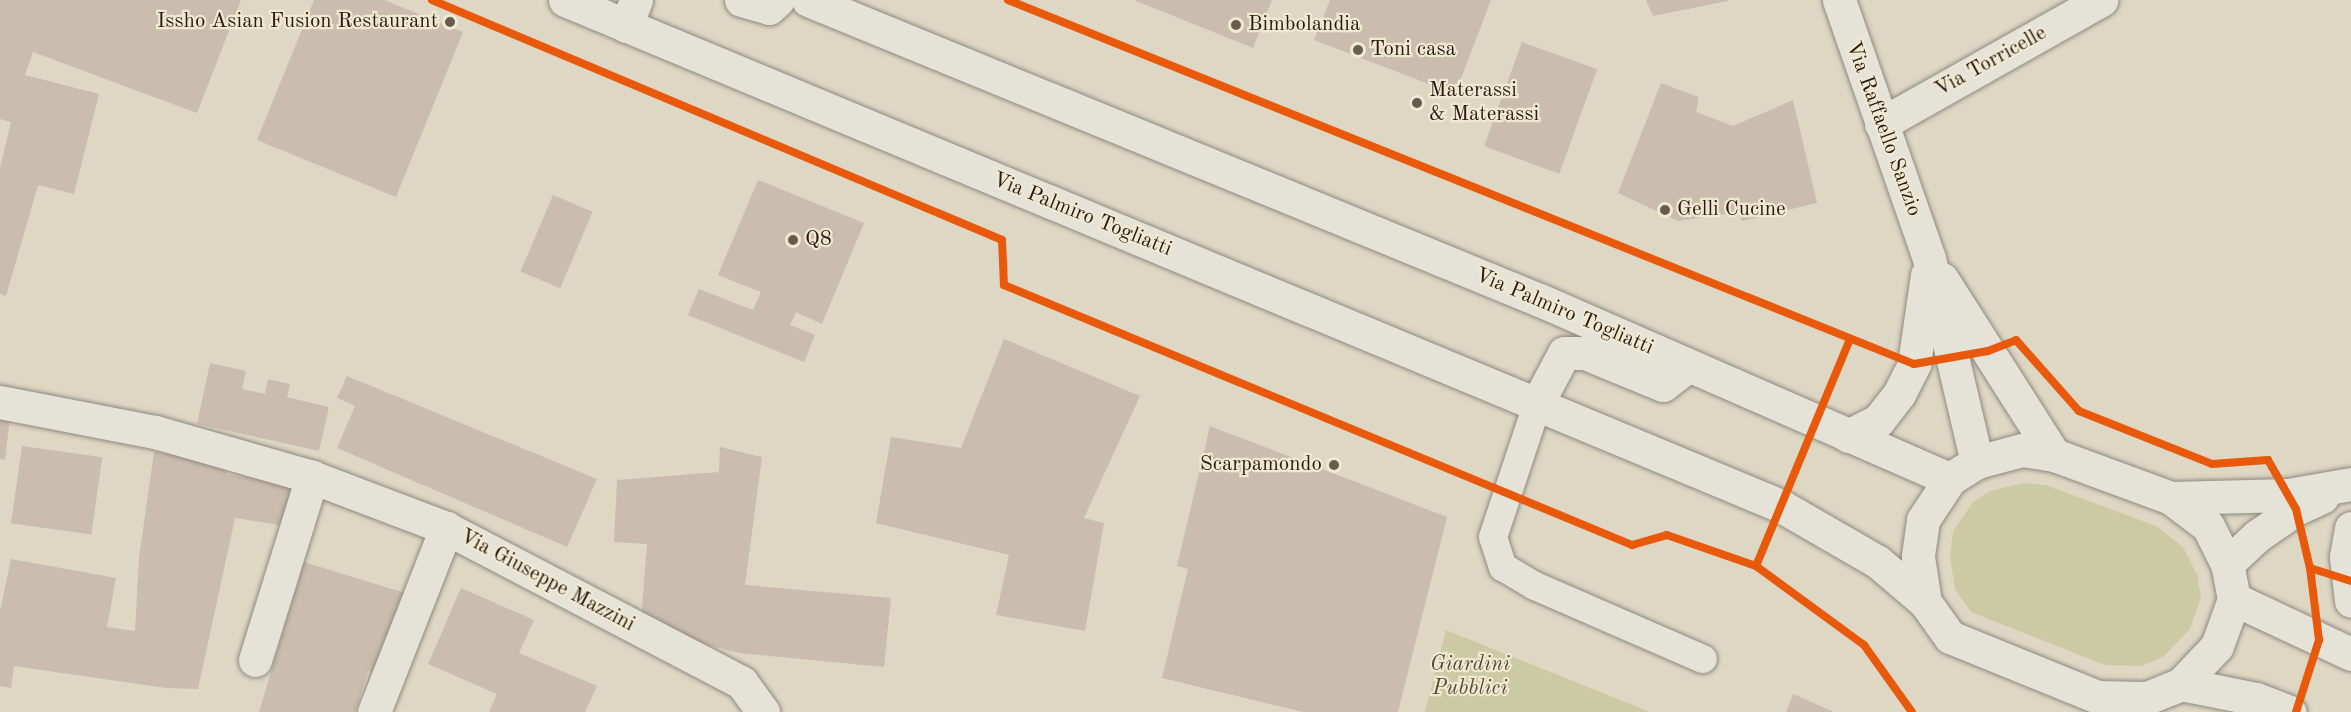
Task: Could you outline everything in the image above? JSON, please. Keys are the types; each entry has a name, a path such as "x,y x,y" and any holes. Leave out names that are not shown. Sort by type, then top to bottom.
{"main road":[{"name":"Via Palmiro Togliatti","path":"565,0 631,13 1781,506 1878,562 1925,602 1950,637 2094,704 2147,698 2181,684 2217,646 2234,599 2227,564 2208,526 2171,498 2054,455 2022,450 1977,462 1950,479 1923,520 1918,557 1925,602"},
{"path":"741,0 769,8 778,0"},
{"name":"Via Palmiro Togliatti","path":"808,0 1542,301 1950,479"},
{"name":"Via Raffaello Sanzio","path":"1839,0 1929,258 1977,462"},
{"name":"Via Torricelle","path":"1881,124 2101,0"},
{"name":"Via Raffaello Sanzio","path":"1848,436 1878,421 1899,394 1914,364 1929,258"},
{"name":"Via Raffaello Sanzio","path":"1929,258 2054,455"},
{"name":"Via Palmiro Togliatti","path":"1538,402 1564,353 1585,353 1663,385 1687,366"},
{"name":"Via Giuseppe Mazzini","path":"0,402 155,432 312,477 446,528 742,683 763,712"},
{"path":"255,660 312,477"},
{"path":"2171,498 2288,495 2351,484 2296,509 2257,536 2227,564"},
{"path":"374,712 446,528"},
{"path":"2351,528 2346,558 2351,601"},
{"path":"2234,599 2351,654"},
{"path":"2181,684 2256,699 2290,712"}],"lane":[{"path":"1538,402 1493,537 1503,567 1535,586 1702,659"}],"green space":[{"path":"2023,483 2046,485 2156,526 2183,547 2197,575 2201,597 2190,629 2163,657 2141,666 2105,665 1971,612 1955,589 1950,556 1953,531 1973,502 1990,491"},
{"name":"Giardini Pubblici","path":"1446,630 1650,712 1425,712"}],"building":[{"path":"0,0 241,0 197,113 33,52 25,75 99,94 74,194 38,185 6,296 0,294 0,168 11,122 0,119"},
{"path":"314,0 384,0 463,32 396,197 257,140"},
{"path":"1134,0 1272,0 1253,48"},
{"path":"1330,0 1491,0 1455,94 1314,40"},
{"path":"1646,0 1728,0 1728,1 1653,16"},
{"path":"1522,42 1597,69 1559,174 1484,146"},
{"path":"1661,83 1699,97 1696,112 1733,126 1793,100 1817,203 1742,221 1739,212 1678,221 1618,193"},
{"path":"758,180 864,223 822,324 796,312 790,325 815,335 804,362 688,315 699,289 753,310 761,292 718,275"},
{"path":"553,195 593,212 560,288 521,271"},
{"path":"1004,339 1140,396 1084,518 1104,523 1085,631 996,615 1009,555 876,523 891,437 961,448"},
{"path":"210,363 246,371 242,389 265,394 268,379 290,384 287,397 329,407 319,451 197,424"},
{"path":"347,376 597,479 567,547 337,448 355,406 337,398"},
{"path":"0,408 11,409 5,460 0,459"},
{"path":"1210,426 1447,517 1398,712 1303,712 1162,678 1188,569 1177,566"},
{"path":"22,446 102,457 91,535 11,523"},
{"path":"720,447 762,457 745,585 891,598 884,667 739,653 674,636 641,621 647,544 614,542 617,480 719,472"},
{"path":"154,452 228,463 226,474 291,485 285,526 235,518 198,689 166,688 14,666 11,688 0,686 0,611 11,559 116,578 107,627 135,631 139,558"},
{"path":"304,562 405,593 380,675 368,671 355,712 259,712"},
{"path":"461,588 534,620 519,653 597,686 585,712 489,712 497,694 428,664"},
{"path":"1793,694 1834,712 1786,712"}],"cycle path":[{"path":"432,0 1002,240 1004,285 1632,545 1667,535 1756,566 1864,645 1912,712"},
{"path":"1008,0 1914,364 1988,351 2016,340 2079,411 2212,464 2268,460 2296,509 2310,568 2351,581"},
{"path":"1756,566 1850,339"},
{"path":"2296,712 2319,640 2310,568"}],"place":[{"name":"Issho Asian Fusion Restaurant","path":"450,22"},
{"name":"Bimbolandia","path":"1236,25"},
{"name":"Toni casa","path":"1358,50"},
{"name":"Materassi & Materassi","path":"1417,103"},
{"name":"Gelli Cucine","path":"1665,210"},
{"name":"Q8","path":"793,240"},
{"name":"Scarpamondo","path":"1334,465"}]}
